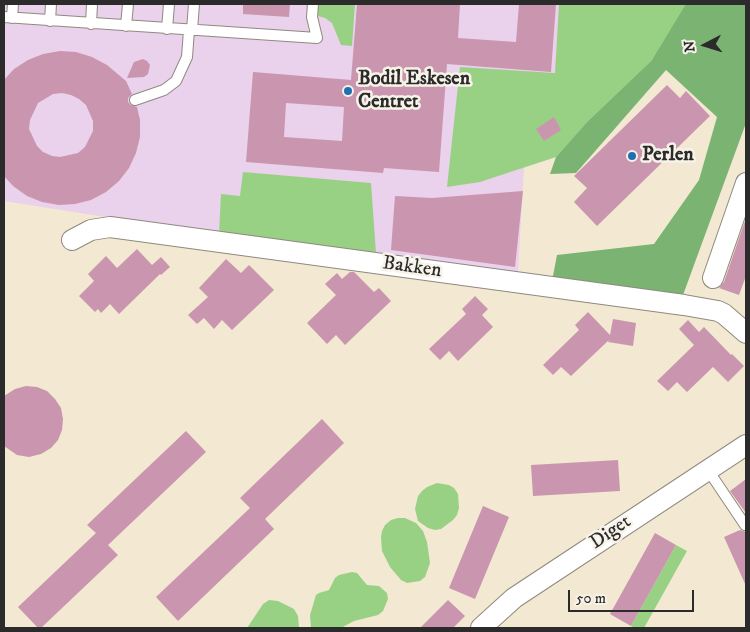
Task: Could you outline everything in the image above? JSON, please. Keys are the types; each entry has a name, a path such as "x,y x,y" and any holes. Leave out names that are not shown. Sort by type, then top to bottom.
{"street":[{"path":"713,278 746,183"},
{"name":"Bakken","path":"72,240 91,230 110,227 684,305 724,314 746,333"},
{"name":"Diget","path":"481,628 514,598 746,444"}],"lane":[{"path":"13,4 8,18 316,38 312,17 313,4"},
{"path":"50,21 51,4"},
{"path":"91,24 92,4"},
{"path":"126,26 128,4"},
{"path":"167,29 168,4"},
{"path":"135,100 164,90 176,81 187,57 194,4"},
{"path":"708,470 745,525"}],"shaded area":[{"path":"4,4 686,4 652,60 587,122 556,157 524,167 518,272 397,255 245,239 4,201"}],"green space":[{"path":"318,4 355,4 352,46 341,45 332,23 318,16"},
{"path":"559,4 746,4 652,60 587,122 556,157 480,182 447,187 460,67 555,73"},
{"path":"686,4 746,4 746,123 683,295 552,281 557,255 654,244 699,180 717,117 666,70 576,173 550,174 556,157 587,122 652,60"},
{"path":"243,172 371,183 376,253 219,234 221,194 240,196"},
{"path":"437,483 454,488 458,494 459,508 453,520 441,529 435,530 428,528 418,521 415,509 418,496 422,491"},
{"path":"405,518 416,523 423,531 427,542 430,563 425,577 420,581 407,583 401,580 390,567 382,551 382,531 391,520"},
{"path":"676,545 687,551 644,628 631,626"},
{"path":"352,572 357,573 367,585 379,586 387,593 388,599 383,611 378,615 354,621 341,628 311,628 310,615 316,595 329,590 335,578 339,575"},
{"path":"269,600 278,601 294,609 298,616 299,628 247,628 263,604"}],"building":[{"path":"243,4 290,4 289,17 243,14"},
{"name":"Bodil Eskesen Centret","path":"357,4 460,4 458,38 516,42 519,4 556,4 551,72 447,64 439,172 384,168 383,173 246,162 253,72 351,80","holes":["286,103 344,107 342,141 284,137"]},
{"path":"60,51 76,52 92,57 107,65 126,81 132,94 128,98 128,102 137,107 140,120 140,137 136,153 129,168 119,181 106,192 91,200 59,205 42,202 27,196 13,186 4,176 4,80 14,69 28,60 43,54","holes":["53,94 71,95 86,105 93,121 93,131 85,147 78,153 60,157 52,156 43,152 37,146 29,129 30,120 38,103"]},
{"path":"143,59 150,65 148,74 144,77 127,78 134,62"},
{"name":"Perlen","path":"667,85 680,98 686,91 710,116 597,226 574,202 587,188 574,176"},
{"path":"554,117 561,130 544,141 536,129"},
{"path":"523,191 515,267 391,250 395,196 432,198"},
{"path":"746,218 746,276 739,295 719,288 724,282"},
{"path":"137,249 152,265 161,257 170,267 160,274 119,314 110,304 101,313 98,309 95,312 79,296 94,281 88,274 106,256 117,268"},
{"path":"226,259 241,273 249,265 274,290 232,330 222,320 214,329 204,318 197,324 188,315 208,297 199,288"},
{"path":"350,272 354,272 374,292 379,288 391,301 345,345 336,335 327,344 307,323 336,295 325,284 337,273 342,279"},
{"path":"475,296 488,309 482,315 493,327 458,361 449,351 440,360 429,349 466,314 462,309"},
{"path":"588,312 610,335 613,319 636,323 633,346 608,342 609,340 571,376 561,367 553,375 543,365 579,330 575,325"},
{"path":"688,320 699,332 704,327 744,366 728,382 713,367 687,392 677,382 668,391 657,381 694,345 679,329"},
{"path":"26,386 37,387 47,391 61,408 63,419 62,430 58,440 51,448 41,454 29,457 17,455 4,446 4,396 15,389"},
{"path":"322,419 344,443 265,519 274,529 178,621 156,597 250,508 240,498"},
{"path":"186,431 206,452 108,545 118,555 41,628 38,628 18,607 96,533 87,525"},
{"path":"618,460 620,491 533,496 531,465"},
{"path":"746,479 746,513 730,491"},
{"path":"483,506 509,517 475,599 449,588"},
{"path":"740,530 746,532 746,586 724,537"},
{"path":"655,533 676,545 631,626 610,614"},
{"path":"448,600 465,616 453,628 420,628"}],"place":[{"name":"Bodil Eskesen Centret","path":"348,91"},
{"name":"Perlen","path":"632,156"}]}
